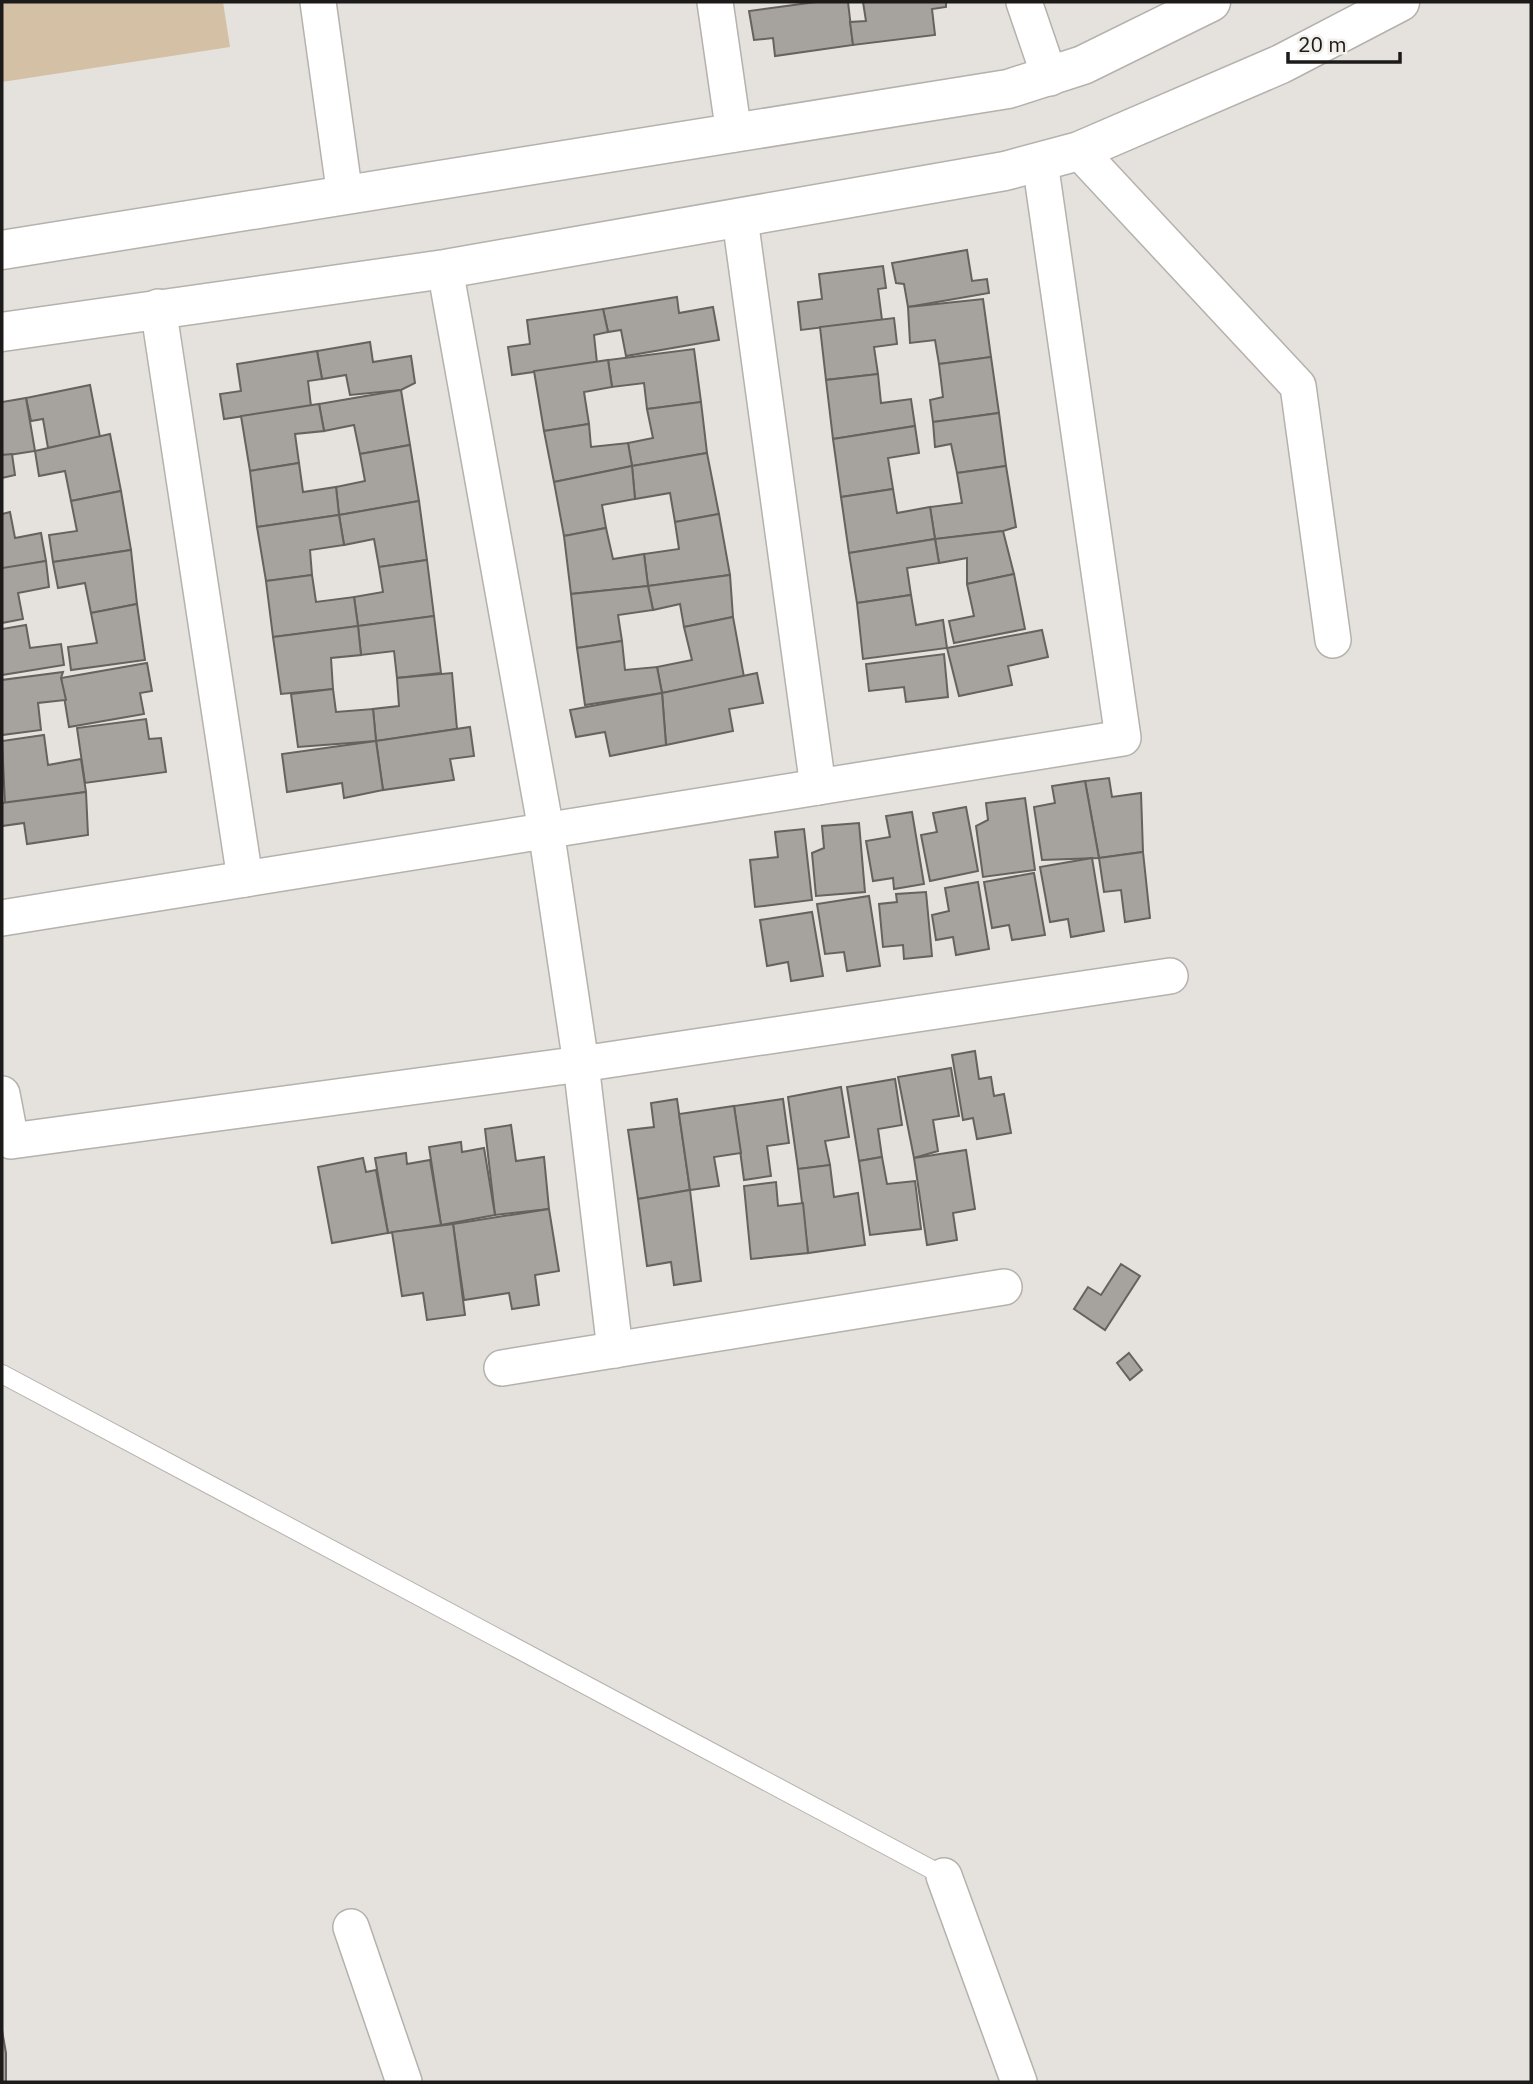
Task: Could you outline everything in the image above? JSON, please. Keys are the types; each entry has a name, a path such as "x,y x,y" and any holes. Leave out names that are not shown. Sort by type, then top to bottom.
{"street":[{"path":"318,2 345,196"},
{"path":"715,2 734,134"},
{"path":"1024,2 1050,78"},
{"path":"2,250 1008,89 1050,78 1104,55 1210,2"},
{"path":"2,331 158,307 445,269 740,219 1040,162 1079,151 1281,64 1400,2"},
{"path":"1079,151 1298,386 1333,640"},
{"path":"2,918 1122,738 1040,162"},
{"path":"740,219 818,787"},
{"path":"445,269 546,831 581,1064 615,1350"},
{"path":"158,307 245,879"},
{"path":"2,1094 11,1141 581,1064 1170,976"},
{"path":"502,1368 1004,1287"},
{"path":"944,1875 1019,2082"},
{"path":"351,1927 404,2082"}],"lane":[{"path":"2,1374 944,1875"}],"shaded area":[{"path":"2,2 223,2 230,47 2,82"}],"building":[{"path":"816,2 848,2 853,45 775,56 773,38 754,40 749,11"},
{"path":"863,2 946,2 946,7 932,9 935,35 853,45 850,22 866,21"},
{"path":"967,250 972,281 987,279 989,293 908,307 904,284 896,283 892,263"},
{"path":"883,266 886,288 878,289 882,320 801,330 798,302 822,299 819,274"},
{"path":"677,297 679,313 713,307 719,340 626,356 621,330 608,332 603,309"},
{"path":"983,299 991,357 939,364 935,340 910,343 908,307"},
{"path":"603,309 608,332 594,335 597,363 512,375 508,347 530,344 527,320"},
{"path":"894,318 897,344 874,347 878,374 826,380 820,327"},
{"path":"370,342 373,362 411,356 415,383 401,390 350,395 346,375 322,379 317,351"},
{"path":"694,349 701,402 647,409 644,383 612,387 608,360"},
{"path":"317,351 322,379 308,381 311,406 224,419 220,394 241,391 237,364"},
{"path":"991,357 999,413 933,422 930,400 943,397 939,364"},
{"path":"608,360 612,387 584,392 589,424 544,431 534,371"},
{"path":"878,374 881,403 911,399 915,426 833,439 826,380"},
{"path":"90,385 100,437 48,448 43,419 31,421 26,398"},
{"path":"401,390 410,445 360,454 354,425 324,431 319,404"},
{"path":"26,398 35,451 2,456 2,402"},
{"path":"701,402 707,453 632,466 628,443 653,438 647,409"},
{"path":"319,404 324,431 295,434 299,463 250,471 241,416"},
{"path":"999,413 1006,466 957,473 951,444 935,447 933,422"},
{"path":"589,424 591,447 628,443 632,466 554,482 544,431"},
{"path":"915,426 919,453 888,458 893,489 841,497 833,439"},
{"path":"110,434 121,491 71,501 65,471 39,476 35,451"},
{"path":"410,445 419,501 339,515 336,487 365,481 360,454"},
{"path":"707,453 719,514 675,522 670,493 635,499 632,466"},
{"path":"12,454 15,475 2,478 2,455"},
{"path":"299,463 303,492 336,487 339,515 257,527 250,471"},
{"path":"632,466 635,499 602,505 606,528 564,536 554,482"},
{"path":"1006,466 1016,527 935,539 930,507 962,503 957,473"},
{"path":"893,489 897,513 930,507 935,539 849,553 841,497"},
{"path":"121,491 131,550 53,562 49,535 77,531 71,501"},
{"path":"419,501 427,560 379,567 374,539 344,545 339,515"},
{"path":"10,512 15,538 41,533 46,561 2,569 2,514"},
{"path":"719,514 730,575 648,586 644,554 679,549 675,522"},
{"path":"339,515 344,545 310,550 312,575 266,581 257,527"},
{"path":"606,528 613,559 644,554 648,586 571,594 564,536"},
{"path":"1003,531 1014,574 967,584 967,558 939,563 935,539"},
{"path":"935,539 939,563 907,568 911,595 857,603 849,553"},
{"path":"131,550 137,604 91,613 85,583 58,588 53,562"},
{"path":"427,560 434,616 358,626 354,597 383,592 379,567"},
{"path":"46,561 49,587 18,593 23,619 2,623 2,568"},
{"path":"1014,574 1025,629 954,643 949,621 974,616 967,584"},
{"path":"312,575 316,602 354,597 358,626 273,637 266,581"},
{"path":"730,575 733,617 684,627 680,604 653,610 648,586"},
{"path":"648,586 653,610 618,615 622,641 577,648 571,594"},
{"path":"911,595 916,625 943,620 947,648 863,659 857,603"},
{"path":"137,604 145,660 71,670 68,647 97,643 91,613"},
{"path":"434,616 441,673 397,678 394,651 361,655 358,626"},
{"path":"733,617 744,677 662,693 657,667 692,660 684,627"},
{"path":"26,625 30,648 61,644 64,665 2,675 2,629"},
{"path":"358,626 361,655 331,658 333,689 281,694 273,637"},
{"path":"1042,630 1048,657 1008,666 1012,685 959,696 947,648"},
{"path":"622,641 625,670 657,667 662,693 585,705 577,648"},
{"path":"944,654 948,697 906,702 904,687 869,691 866,664"},
{"path":"147,663 152,691 140,693 144,714 69,727 61,678"},
{"path":"63,672 61,678 66,700 38,703 41,730 2,735 2,680"},
{"path":"452,673 457,729 376,741 373,709 399,706 397,678"},
{"path":"757,673 763,703 729,709 733,731 666,745 662,693"},
{"path":"333,689 336,712 373,709 376,741 298,747 291,694"},
{"path":"662,693 666,745 610,756 605,732 576,737 570,710"},
{"path":"146,719 149,739 161,738 166,772 85,783 77,728"},
{"path":"470,727 474,756 450,759 454,780 383,790 376,741"},
{"path":"44,735 48,765 81,759 86,792 5,804 2,741"},
{"path":"376,741 383,790 344,798 342,783 287,792 282,754"},
{"path":"1109,778 1112,797 1141,793 1143,852 1099,858 1085,781"},
{"path":"1085,781 1099,858 1042,860 1034,807 1055,803 1052,786"},
{"path":"86,792 88,835 27,844 24,823 2,826 2,803"},
{"path":"1025,798 1035,870 983,877 976,826 988,820 986,803"},
{"path":"966,807 978,871 930,881 921,835 937,832 933,813"},
{"path":"912,812 924,884 894,889 893,878 873,881 866,841 890,837 886,816"},
{"path":"859,823 865,892 816,896 812,853 824,848 822,826"},
{"path":"804,829 812,900 755,907 750,860 778,857 775,832"},
{"path":"1143,852 1150,918 1125,922 1121,890 1104,892 1099,858"},
{"path":"1092,858 1104,931 1071,937 1068,919 1050,922 1040,867"},
{"path":"1034,873 1045,935 1012,940 1009,925 992,928 984,882"},
{"path":"978,882 989,949 956,955 953,937 936,940 932,915 949,911 945,888"},
{"path":"926,892 932,956 904,959 903,945 883,947 879,904 897,902 896,894"},
{"path":"869,896 880,966 847,971 844,952 825,954 817,904"},
{"path":"812,912 823,976 791,981 788,962 767,966 760,920"},
{"path":"975,1051 979,1079 991,1077 994,1096 1004,1094 1011,1133 977,1139 973,1118 963,1120 952,1055"},
{"path":"951,1068 959,1116 933,1120 938,1151 914,1158 898,1077"},
{"path":"895,1079 902,1125 878,1129 882,1157 859,1161 847,1087"},
{"path":"841,1087 849,1137 825,1141 830,1165 798,1169 788,1097"},
{"path":"677,1099 690,1190 638,1199 628,1130 654,1127 651,1103"},
{"path":"783,1099 789,1143 767,1146 771,1176 744,1180 734,1106"},
{"path":"734,1106 741,1153 714,1157 719,1186 690,1190 679,1114"},
{"path":"511,1125 516,1161 544,1157 549,1209 495,1215 485,1129"},
{"path":"461,1142 462,1152 484,1148 495,1215 441,1225 429,1147"},
{"path":"966,1150 975,1209 953,1213 957,1240 927,1245 914,1158"},
{"path":"406,1153 407,1164 430,1160 441,1225 388,1233 375,1158"},
{"path":"882,1157 887,1184 915,1181 921,1229 870,1235 859,1161"},
{"path":"363,1158 366,1172 376,1170 388,1233 332,1243 318,1167"},
{"path":"830,1165 834,1197 858,1193 865,1245 808,1253 798,1169"},
{"path":"776,1182 778,1206 803,1203 808,1253 751,1259 744,1186"},
{"path":"690,1190 701,1281 674,1285 671,1262 647,1266 638,1199"},
{"path":"549,1209 559,1271 535,1275 539,1305 512,1309 509,1293 464,1300 453,1224"},
{"path":"453,1224 465,1315 427,1320 423,1293 402,1296 392,1232"},
{"path":"1121,1264 1140,1276 1105,1330 1074,1309 1088,1287 1101,1295"},
{"path":"1129,1353 1142,1370 1130,1380 1117,1363"},
{"path":"2,2030 6,2053 6,2082 2,2082"}]}
